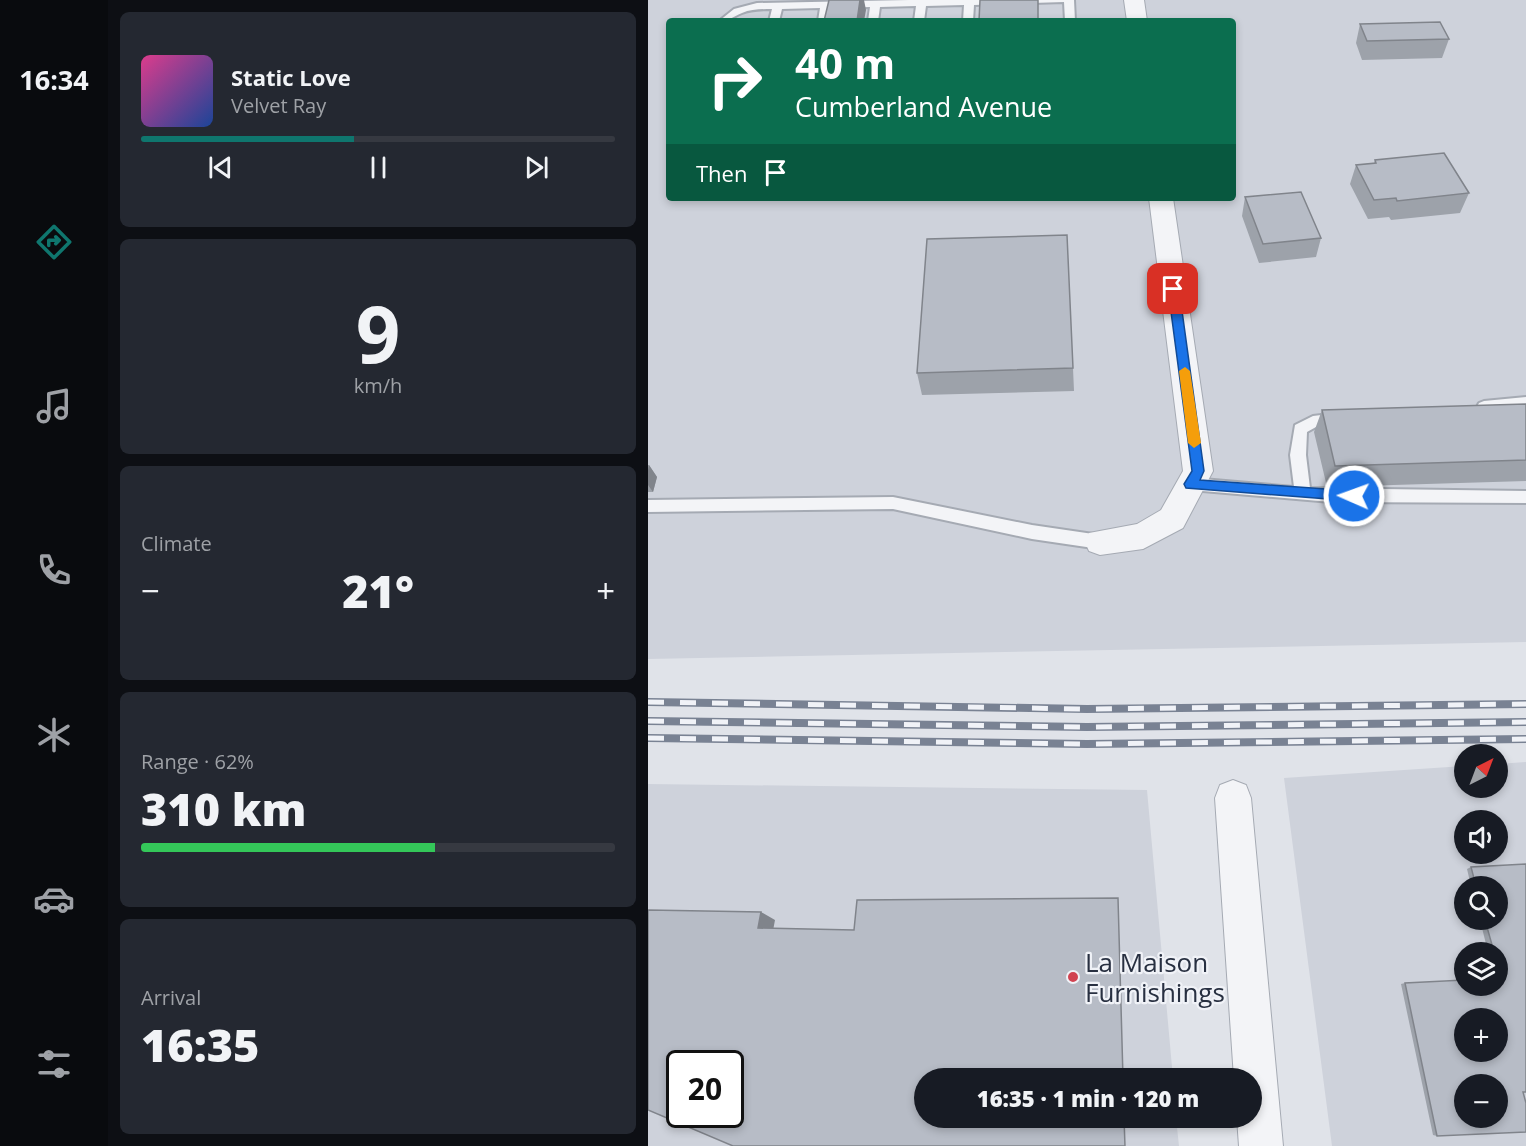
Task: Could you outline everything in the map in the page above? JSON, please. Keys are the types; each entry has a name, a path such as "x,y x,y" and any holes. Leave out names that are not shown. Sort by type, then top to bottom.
{"street":[{"path":"1134,0 1137,18"},
{"path":"1100,542 1143,536 1172,519 1198,471 1161,201"},
{"path":"1233,798 1261,1146"}],"lane":[{"path":"728,18 738,11 757,6 1062,0"},
{"path":"1069,0 1070,18"},
{"path":"968,18 969,2"},
{"path":"919,18 921,3"},
{"path":"873,18 875,4"},
{"path":"824,18 826,5"},
{"path":"775,18 778,6"},
{"path":"1469,408 1526,403"},
{"path":"1303,493 1298,455 1300,429 1313,422 1355,417"},
{"path":"1191,484 1331,496 1526,496"},
{"path":"648,506 893,503 1032,532 1100,542"}],"shaded area":[{"path":"648,0 1526,0 1526,642 648,659"},
{"path":"1526,762 1526,1146 1332,1146 1284,778 1454,767 1454,798 1508,798 1508,763"},
{"path":"648,784 1147,790 1172,1068 914,1068 914,1128 1177,1128 1179,1146 648,1146"}],"building":[{"path":"829,0 860,0 857,18 825,18"},
{"path":"980,0 1038,0 1038,18 979,18"},
{"path":"1440,22 1449,39 1367,41 1360,24"},
{"path":"1444,153 1469,193 1397,201 1396,198 1374,200 1356,165 1376,163 1375,160"},
{"path":"1301,192 1321,238 1263,244 1245,197"},
{"path":"1067,235 1073,368 917,373 927,239"},
{"path":"1526,404 1526,460 1335,466 1322,410"},
{"path":"1526,864 1526,1092 1523,1092 1526,1103 1526,1132 1437,1136 1405,983 1454,981 1454,996 1508,996 1508,942 1491,942 1488,930 1508,930 1508,876 1473,876 1471,867"},
{"path":"1118,898 1123,1068 914,1068 914,1128 1124,1128 1125,1146 733,1146 690,1128 744,1128 744,1050 666,1050 666,1118 648,1110 648,910 761,912 758,928 854,930 857,900"}],"railway":[{"path":"648,702 1087,709 1526,704"},
{"path":"648,721 1087,727 1526,722"},
{"path":"648,738 1087,744 1526,739"}],"slow traffic":[{"path":"1185,371 1194,443"}],"place":[{"name":"La Maison Furnishings","path":"1073,977"}],"route":[{"path":"1173,289 1198,471 1191,484 1354,496"}]}
